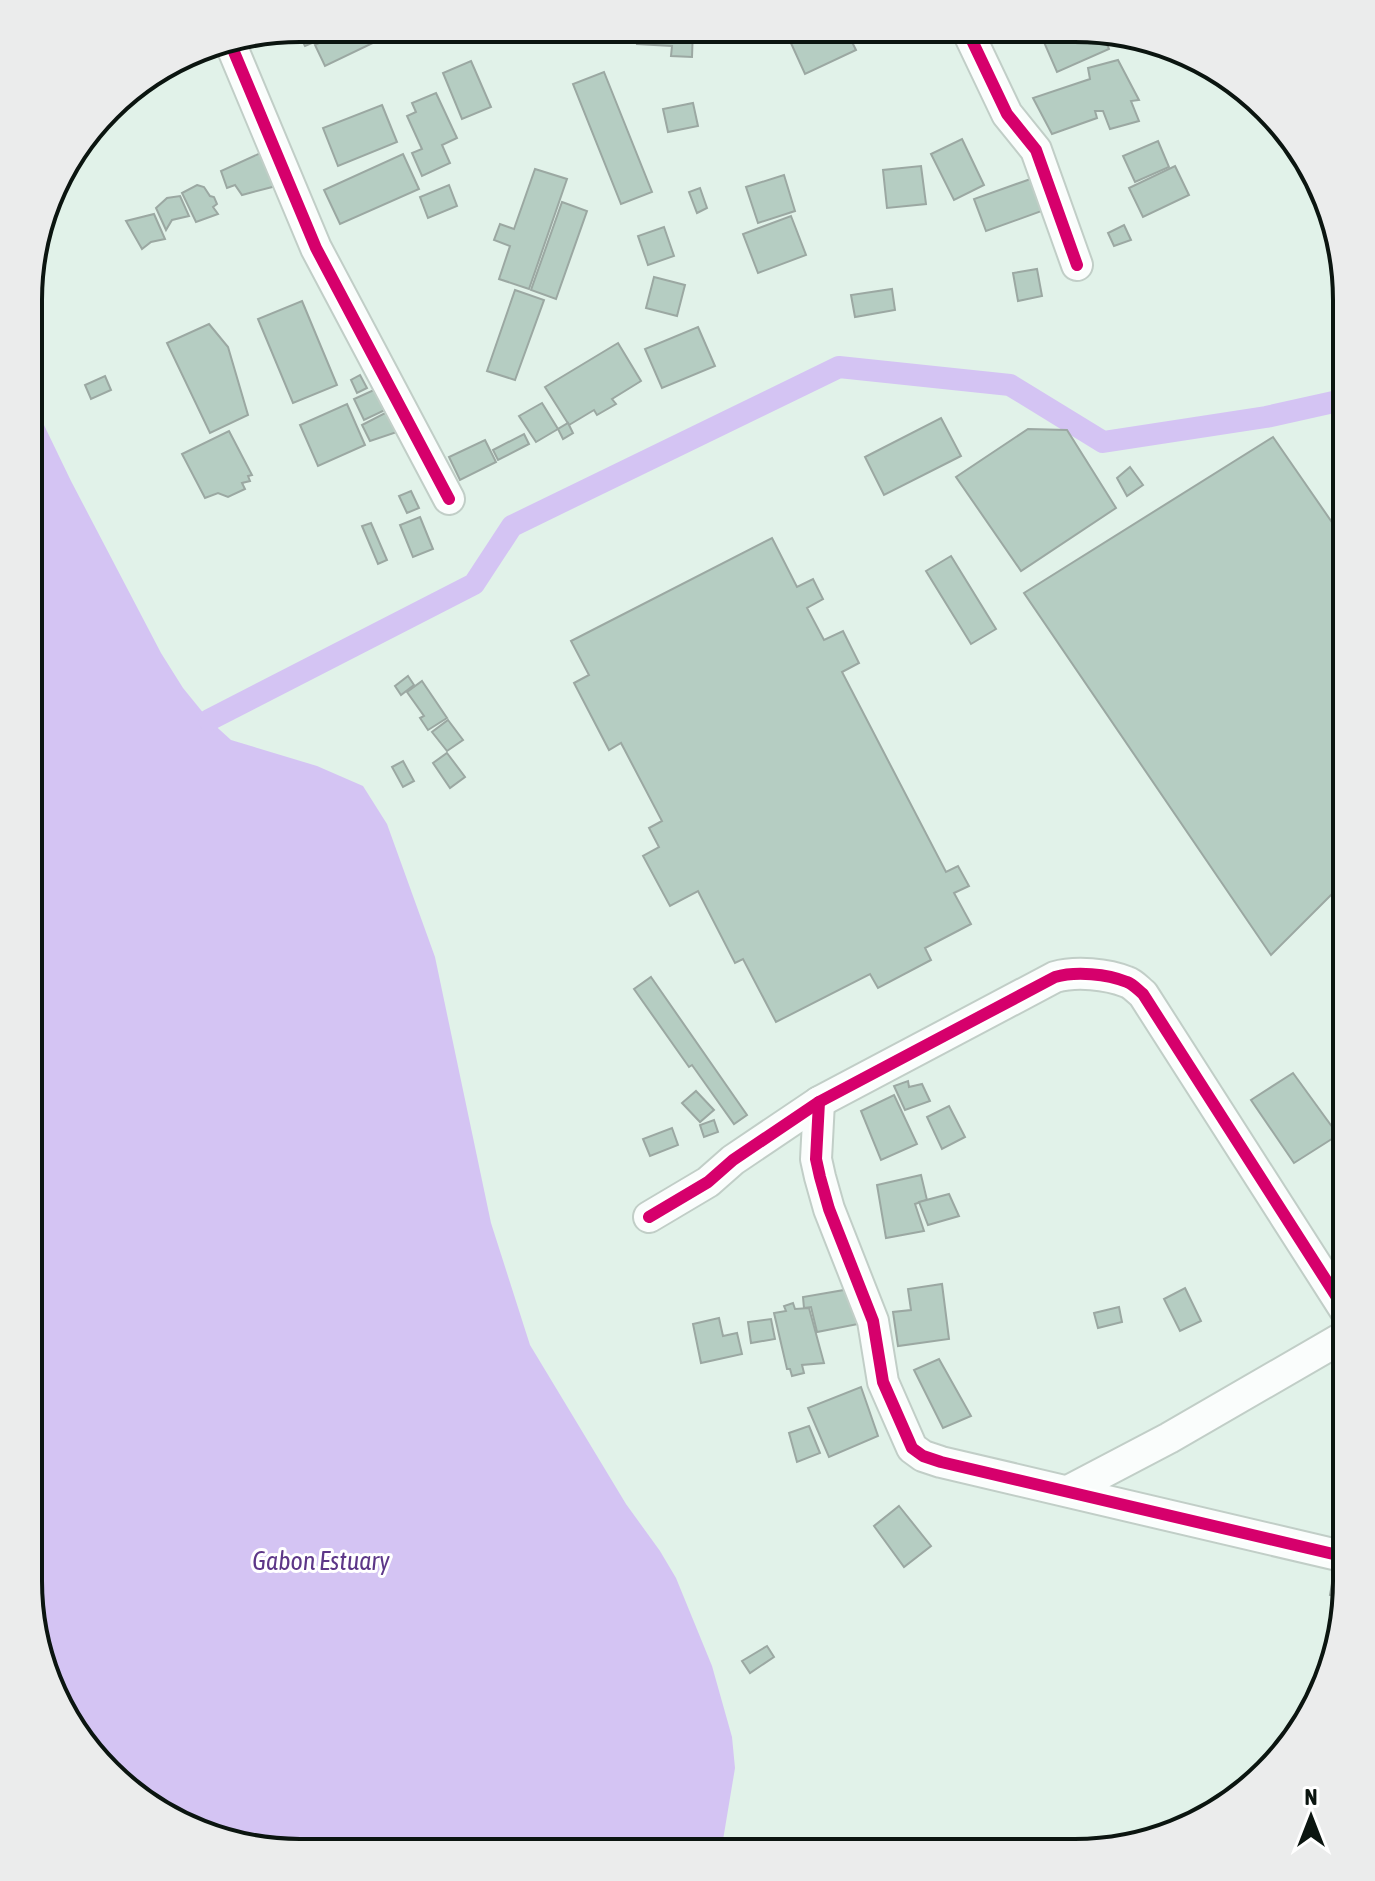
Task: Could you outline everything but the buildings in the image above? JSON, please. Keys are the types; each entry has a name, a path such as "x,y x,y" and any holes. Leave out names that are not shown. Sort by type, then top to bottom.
{"street":[{"path":"973,42 1007,114 1036,150 1077,265"},
{"path":"234,51 316,248 449,499"},
{"path":"649,1217 708,1182 733,1160 819,1102 1055,977 1086,975 1129,982 1143,994 1332,1290"},
{"path":"819,1102 816,1159 829,1209 873,1321 883,1382 912,1448 923,1456 941,1462 1332,1554"},
{"path":"1068,1491 1169,1438 1332,1344"}],"water":[{"name":"Gabon Estuary","path":"42,421 161,653 183,688 209,720 231,740 317,766 363,786 387,824 435,957 491,1223 530,1345 626,1504 676,1578 712,1666 732,1737 735,1768 723,1839 266,1837 217,1825 157,1795 130,1775 106,1751 69,1695 47,1631 42,1581"}],"waterway":[{"path":"209,720 474,584 512,526 839,367 1010,385 1103,442 1266,417 1333,402"}],"cycle path":[{"path":"973,42 1007,114 1036,150 1077,265"},
{"path":"234,51 316,248 449,499"},
{"path":"649,1217 708,1182 733,1160 819,1102 1055,977 1101,975 1129,983 1143,994 1332,1290"},
{"path":"819,1102 816,1159 820,1177 829,1209 873,1321 883,1382 912,1448 923,1456 941,1462 1332,1554"}]}
